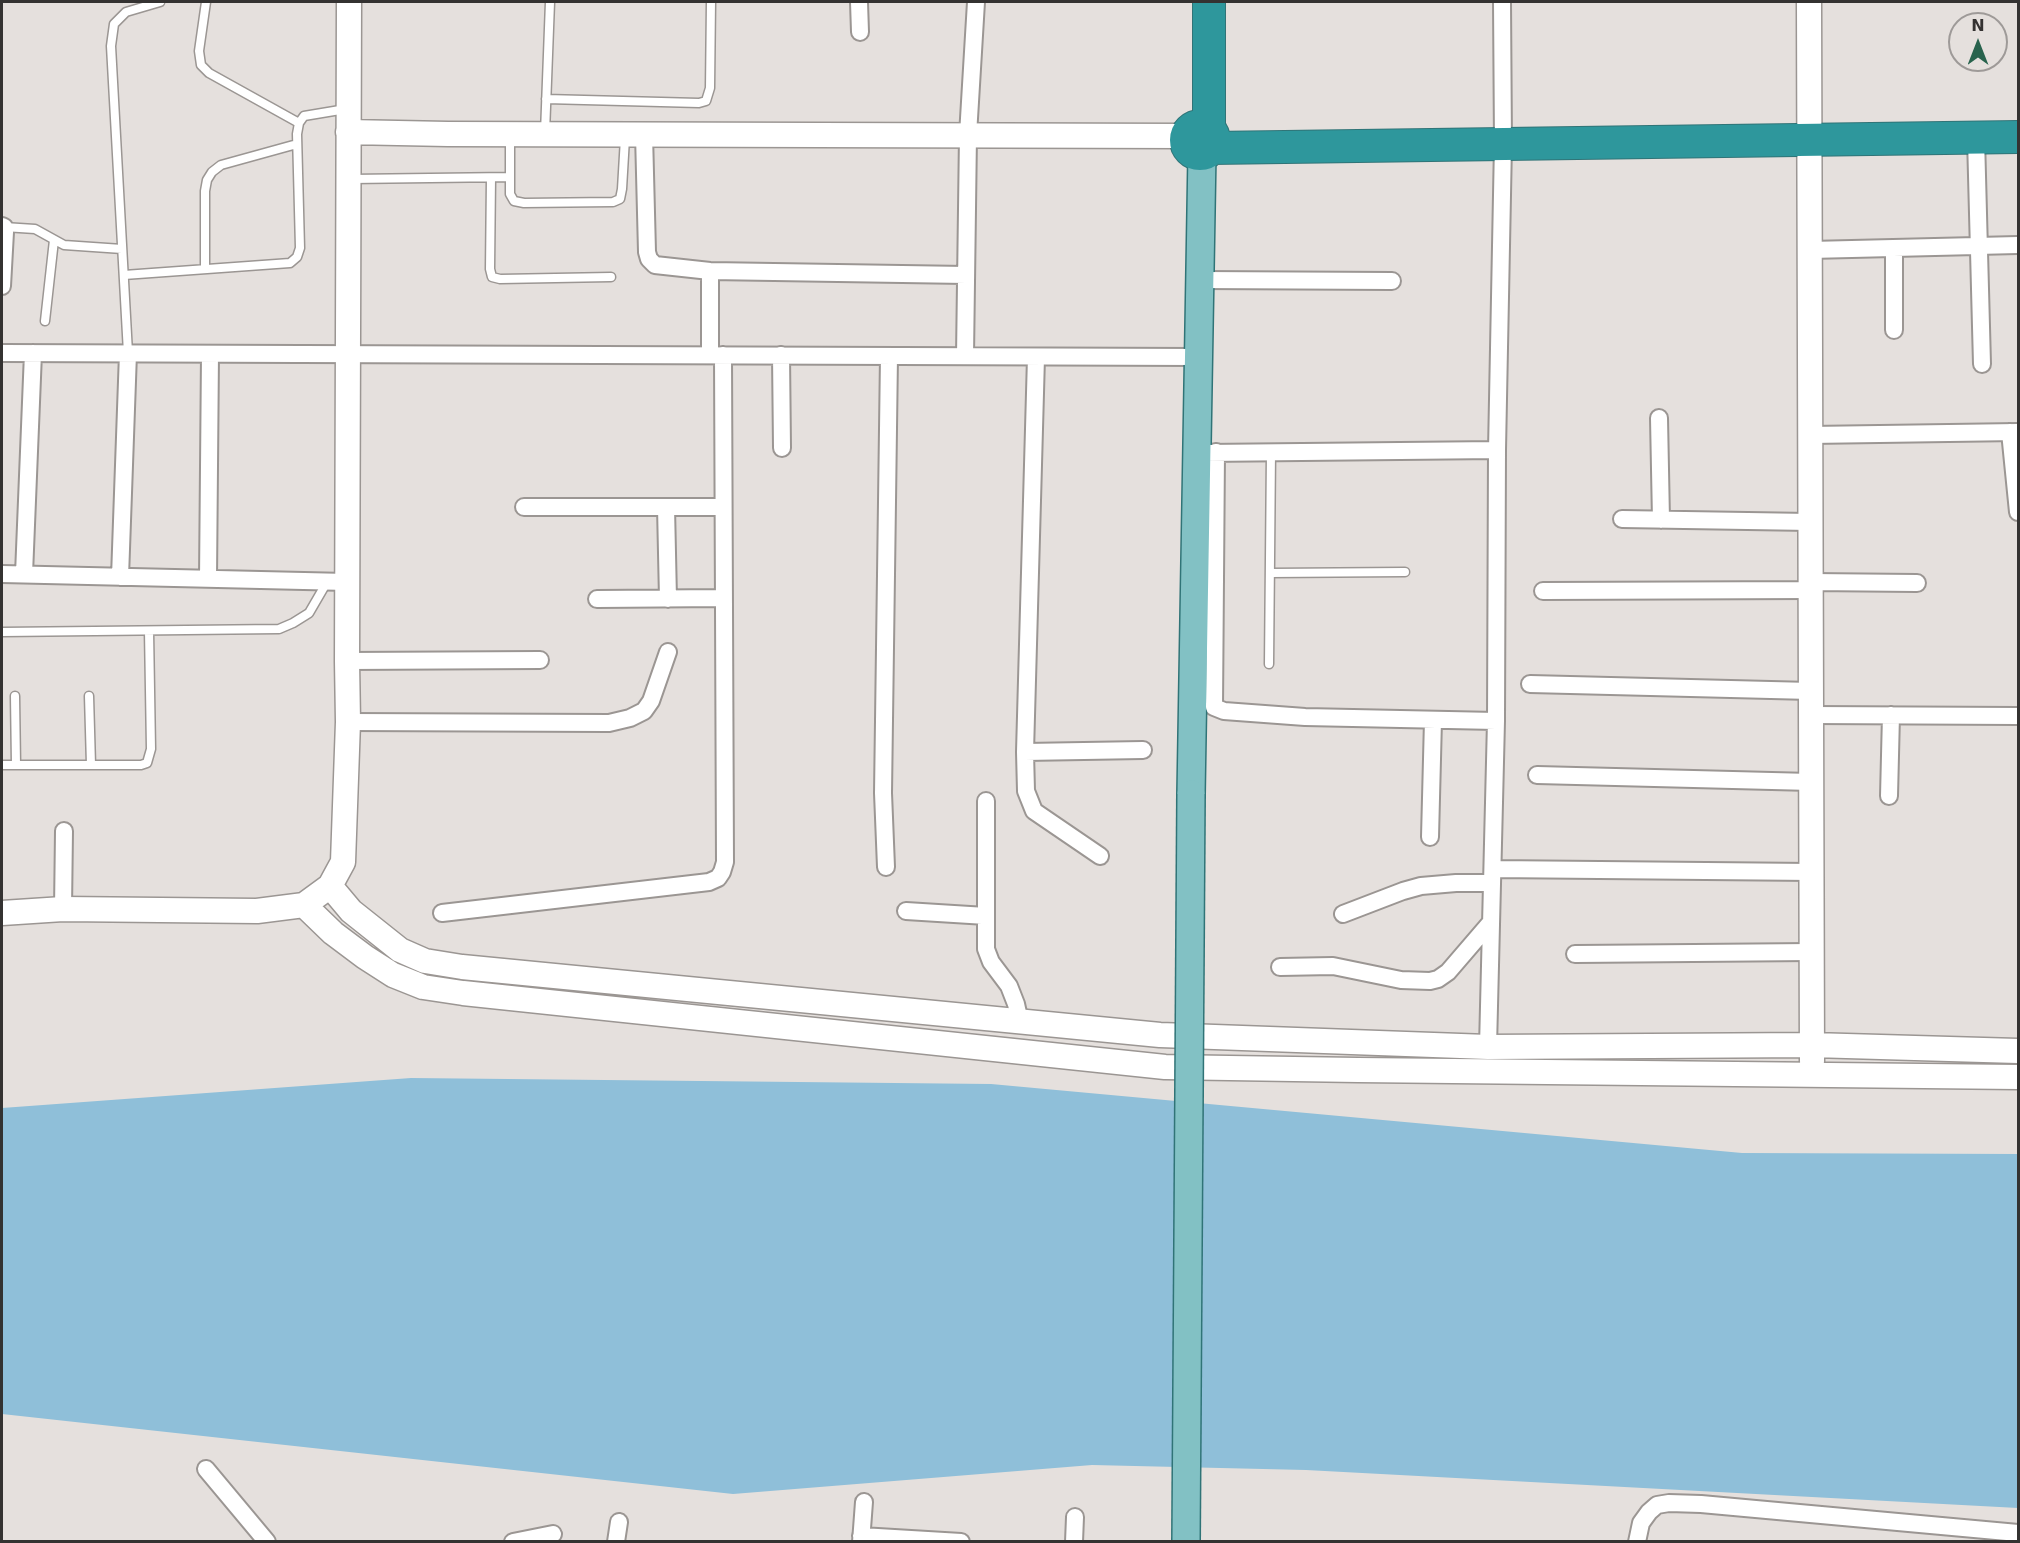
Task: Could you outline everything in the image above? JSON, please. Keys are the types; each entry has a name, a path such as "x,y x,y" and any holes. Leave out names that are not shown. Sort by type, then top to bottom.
{"highway":[{"path":"1190,2 1191,61 1203,137"},
{"path":"1203,137 1209,2"},
{"path":"1203,137 1810,130 2019,118"},
{"path":"1810,130 1976,138 2019,137"}],"main road":[{"path":"1186,1542 1191,794 1207,452 1198,357 1203,137"}],"street":[{"path":"2,913 63,909 257,910 304,905 330,886 343,862 348,722 347,661 337,582 348,354 349,2"},
{"path":"859,2 861,32"},
{"path":"965,356 968,135 976,2"},
{"path":"1488,1047 1496,721 1497,450 1503,134 1502,2"},
{"path":"1809,2 1812,1074"},
{"path":"348,120 510,134 1203,137"},
{"path":"634,134 649,259 655,265 710,271 966,275"},
{"path":"1976,138 1982,364"},
{"path":"2,286 3,226"},
{"path":"1810,250 2019,245"},
{"path":"1894,248 1894,330"},
{"path":"442,913 709,882 718,878 722,872 724,862 723,507 717,355 710,271"},
{"path":"1200,280 1392,281"},
{"path":"2,353 1198,357"},
{"path":"24,574 33,353"},
{"path":"120,577 128,353"},
{"path":"208,579 210,354"},
{"path":"781,356 782,448"},
{"path":"886,867 883,793 889,356"},
{"path":"1036,357 1025,752 1026,791 1034,812 1100,856"},
{"path":"1659,418 1661,520"},
{"path":"1810,435 2014,432 2019,512"},
{"path":"1496,721 1305,717 1224,711 1214,707 1207,452 1497,450"},
{"path":"524,507 723,507"},
{"path":"666,507 668,598"},
{"path":"1622,519 1810,522"},
{"path":"2,574 337,582"},
{"path":"1543,591 1917,583"},
{"path":"597,599 723,598"},
{"path":"348,722 609,723 630,718 644,711 651,701 668,652"},
{"path":"347,661 540,660"},
{"path":"1530,684 1811,703 1891,715 2019,716"},
{"path":"1890,796 1891,715"},
{"path":"1430,837 1433,720"},
{"path":"1025,752 1143,750"},
{"path":"1537,775 1811,782"},
{"path":"986,801 986,949 991,962 1009,986 1020,1022"},
{"path":"63,909 64,831"},
{"path":"1343,914 1421,886 1456,883 1492,876 1812,872"},
{"path":"330,886 351,911 400,950 425,961 462,968 1160,1035 1488,1047 1812,1045 2019,1051"},
{"path":"304,905 333,933 393,975 423,987 1165,1066 2019,1077"},
{"path":"906,912 986,916"},
{"path":"1280,966 1333,966 1401,980 1430,981 1448,972 1491,922"},
{"path":"1575,954 1812,952"},
{"path":"206,1469 267,1542"},
{"path":"864,1502 861,1539 961,1542"},
{"path":"1637,1542 1641,1523 1649,1512 1657,1505 1669,1503 2019,1533"},
{"path":"1074,1542 1075,1517"},
{"path":"616,1542 619,1522"},
{"path":"513,1542 553,1534"}],"lane":[{"path":"128,353 111,46 114,24 126,12 160,2"},
{"path":"206,2 199,51 201,64 209,73 299,123"},
{"path":"544,133 550,2"},
{"path":"546,99 699,103 706,101 710,88 711,2"},
{"path":"124,275 290,263 297,257 300,248 297,144 299,123 304,116 348,120"},
{"path":"510,134 510,194 514,201 613,202 620,198 634,134"},
{"path":"205,269 205,191 207,180 212,172 221,165 297,144"},
{"path":"348,179 509,177"},
{"path":"491,178 490,269 492,277 500,279 611,276"},
{"path":"3,226 35,229 64,245 122,249"},
{"path":"45,321 54,240"},
{"path":"1269,664 1271,452"},
{"path":"1270,573 1406,572"},
{"path":"2,632 279,629 309,613 337,582"},
{"path":"2,765 141,765 147,763 150,757 150,631"},
{"path":"15,696 16,765"},
{"path":"89,696 92,765"}],"water":[{"path":"411,1078 991,1084 1742,1153 2018,1154 2018,1508 1306,1470 1092,1465 733,1494 2,1414 2,1108"}]}
